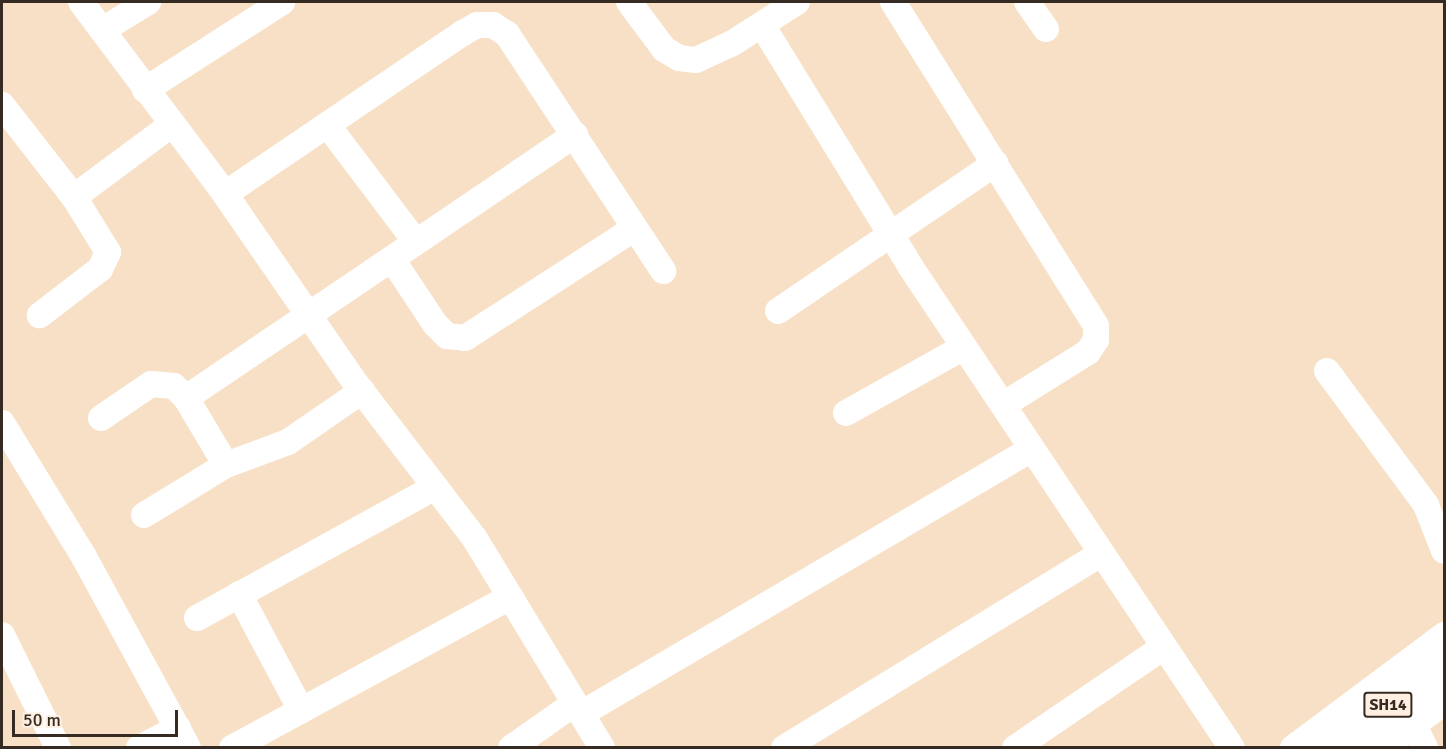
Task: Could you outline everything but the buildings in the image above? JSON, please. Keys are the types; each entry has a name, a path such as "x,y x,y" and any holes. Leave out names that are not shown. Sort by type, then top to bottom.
{"main road":[{"name":"SH14","path":"1331,747 1444,663"},
{"name":"SH14","path":"1376,747 1419,734 1444,697"}],"street":[{"path":"81,2 104,29 145,90 225,194 362,392 475,539 602,747"},
{"path":"104,29 148,2"},
{"path":"145,90 282,2"},
{"path":"629,2 664,49 679,58 696,60 714,54 797,2"},
{"path":"893,2 996,163 1096,327 1096,340 1088,352 1003,405"},
{"path":"1027,2 1046,29"},
{"path":"225,194 329,127 463,33 485,24 507,34 575,135 632,230 663,271"},
{"path":"762,25 890,232 1030,450 1162,648 1232,747"},
{"path":"2,105 74,197 105,243 106,261 40,315"},
{"path":"74,197 171,125"},
{"path":"329,127 416,242"},
{"path":"186,398 310,318 416,242 575,135"},
{"path":"778,311 890,232 996,163"},
{"path":"392,259 435,324 447,336 465,338 632,230"},
{"path":"846,413 964,347"},
{"path":"1327,371 1426,505 1444,551"},
{"path":"101,418 151,384 174,387 186,398 226,465"},
{"path":"144,516 226,465 288,442 362,392"},
{"path":"5,435 84,557 183,738 139,747"},
{"path":"511,747 1030,450"},
{"path":"197,618 435,487"},
{"path":"784,747 1100,554"},
{"path":"239,594 301,710"},
{"path":"232,747 510,597"},
{"path":"2,634 58,747"},
{"path":"1293,747 1444,635"},
{"path":"1015,747 1162,648"}]}
